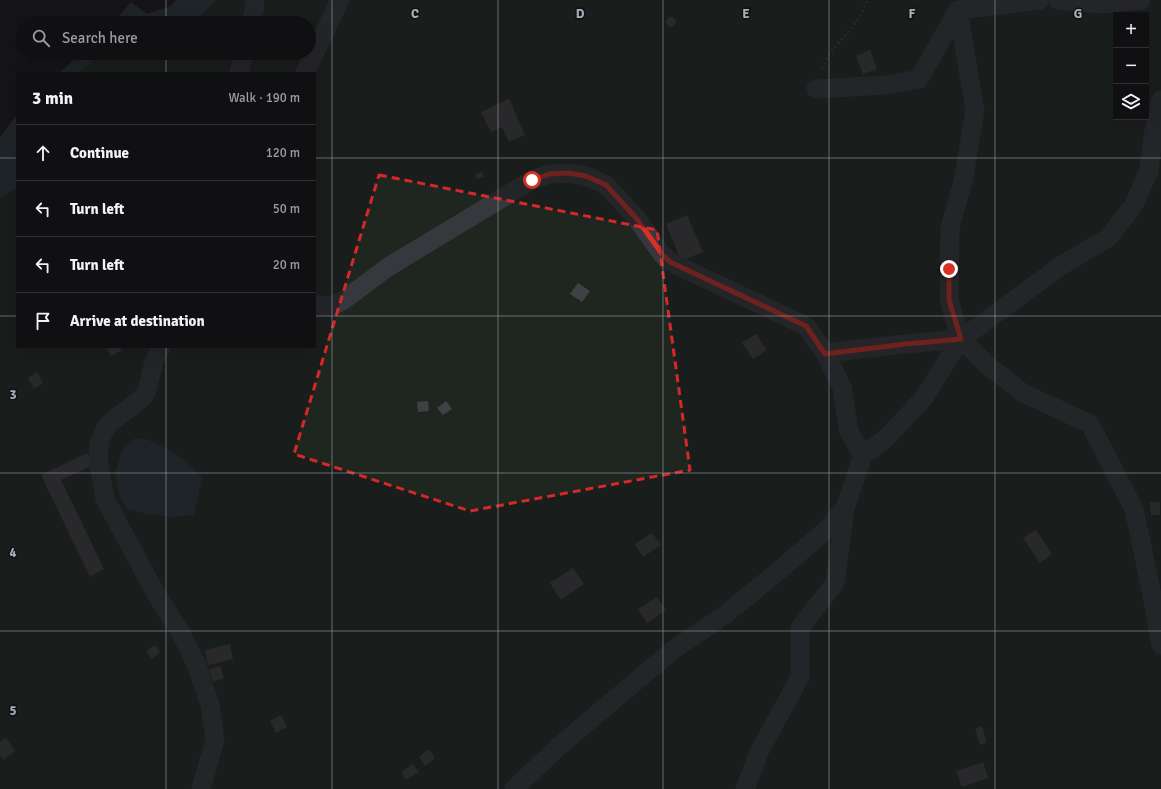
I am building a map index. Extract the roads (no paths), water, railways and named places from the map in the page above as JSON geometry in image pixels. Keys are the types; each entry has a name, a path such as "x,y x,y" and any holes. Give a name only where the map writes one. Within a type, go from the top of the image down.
{"street":[{"path":"253,16 255,6 254,0"},
{"path":"316,50 340,0"},
{"path":"958,10 1040,0"},
{"path":"1058,0 1104,4 1141,0"},
{"path":"816,89 886,85 919,79 958,10"},
{"path":"958,10 975,110 963,181 950,228 949,300 961,339 986,364 1023,392 1090,424 1134,509 1161,645"},
{"path":"239,72 242,60"},
{"path":"305,72 311,60"},
{"path":"745,789 759,752 800,677 800,628 835,583 845,508 863,455 885,439 923,399 961,339 1062,265 1108,238 1133,206 1149,171 1153,136 1161,100"},
{"path":"316,304 333,306 344,300 388,267 532,180 550,174 568,173 586,176 606,185 637,219 662,254 670,262 806,326 825,354 842,387 849,432 863,455"},
{"path":"825,354 961,339"},
{"path":"161,348 154,362 146,393 110,423 100,440 98,452 105,500 156,594 181,633 197,666 210,705 215,740 201,789"},
{"path":"514,789 558,747 672,650 726,614 776,573 826,530 845,508"}]}
